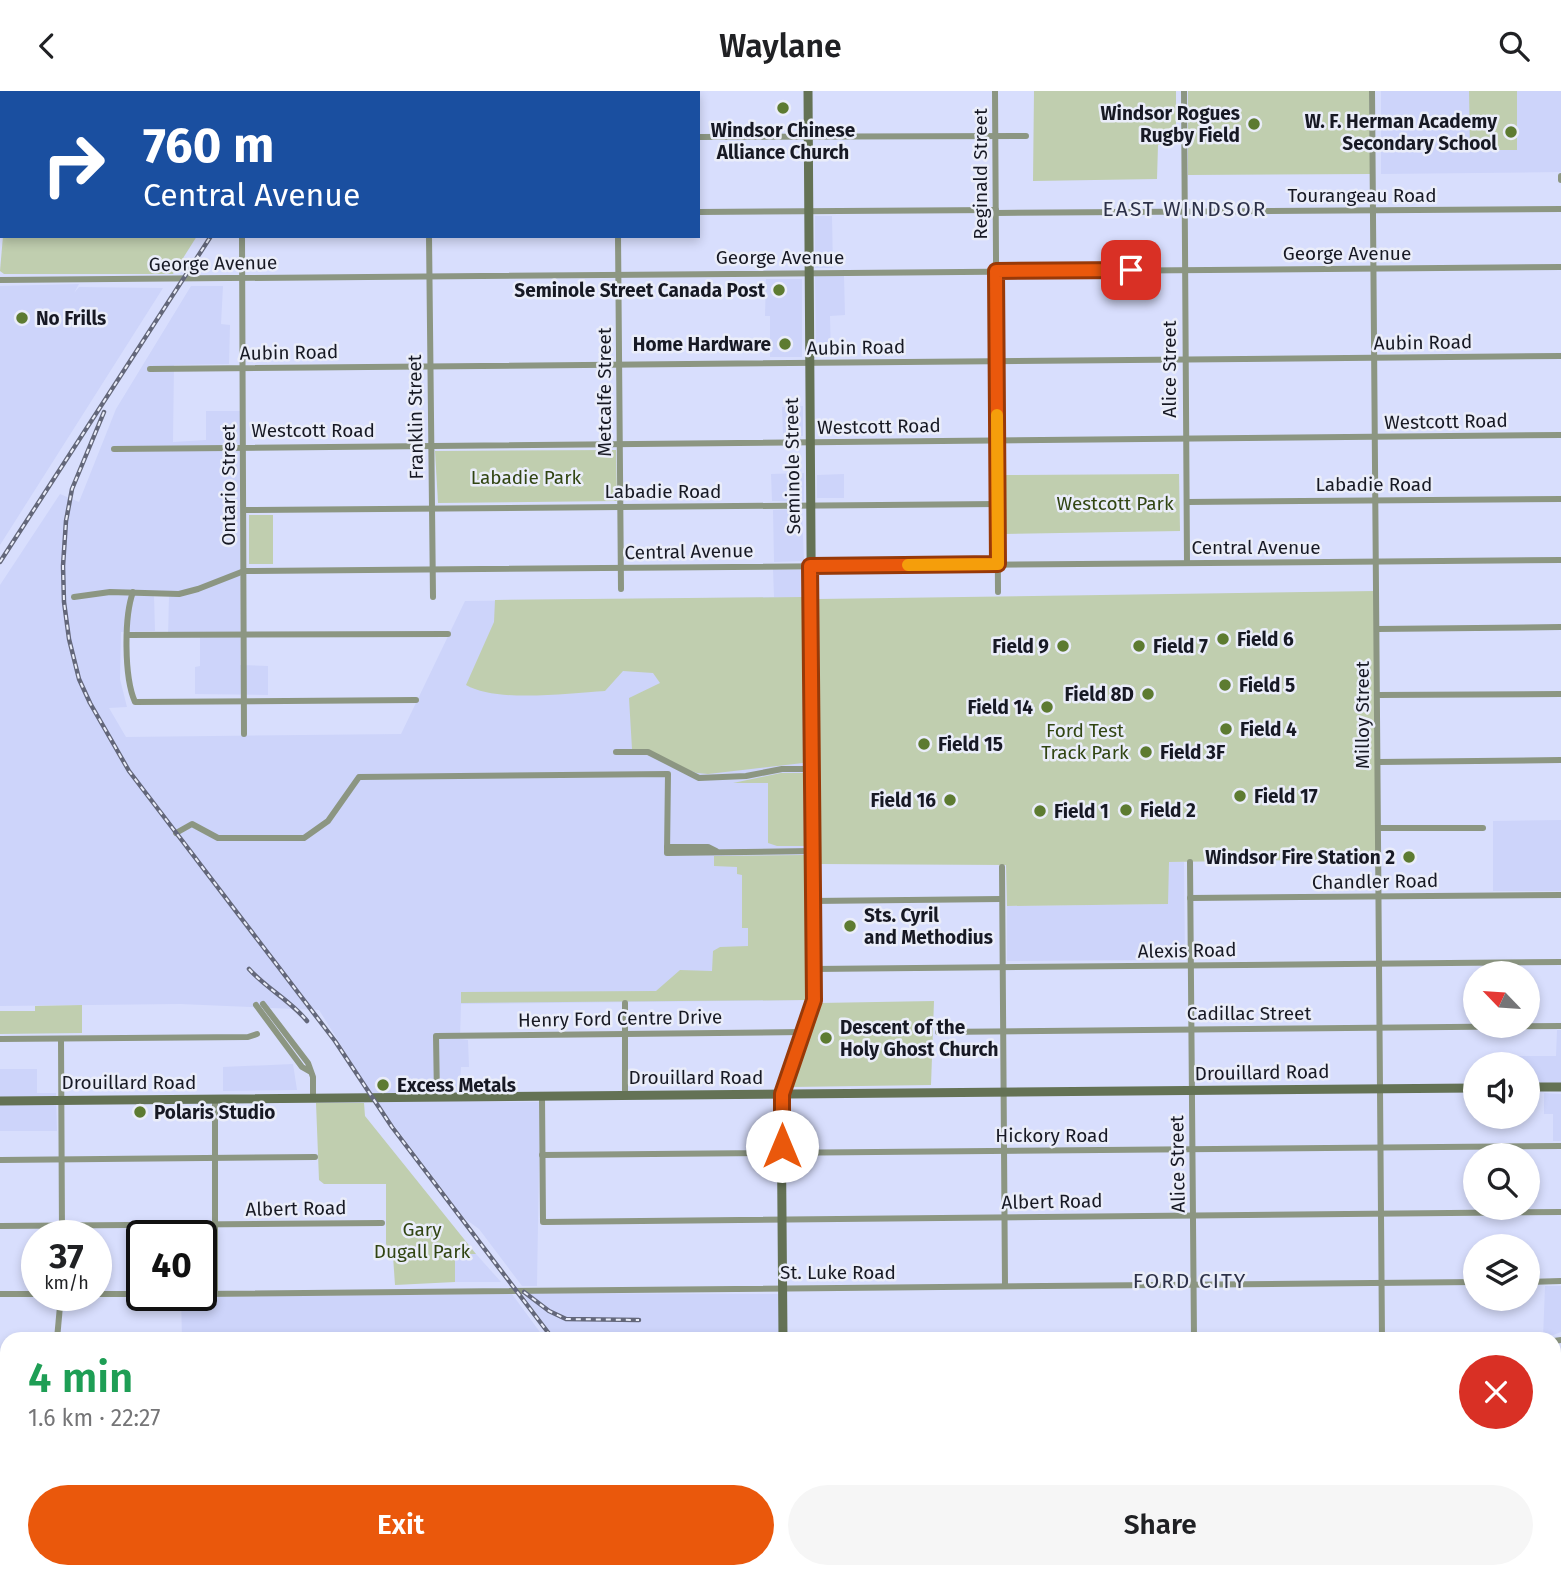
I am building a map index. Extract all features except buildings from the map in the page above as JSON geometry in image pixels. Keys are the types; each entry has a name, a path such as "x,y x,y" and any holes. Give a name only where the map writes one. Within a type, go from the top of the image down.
{"street":[{"name":"Seminole Street","path":"783,1332 782,1094 814,1000 807,91"},
{"name":"Reginald Street","path":"995,91 998,592"},
{"name":"Alice Street","path":"1184,91 1187,563"},
{"name":"Milloy Street","path":"1372,91 1382,1332"},
{"path":"700,137 1026,136"},
{"name":"Tourangeau Road","path":"700,212 1561,209"},
{"name":"Ontario Street","path":"242,238 244,734"},
{"name":"Franklin Street","path":"429,238 433,597"},
{"name":"Metcalfe Street","path":"618,238 621,589"},
{"name":"George Avenue","path":"0,280 1561,267"},
{"name":"Aubin Road","path":"150,369 1561,356"},
{"name":"Westcott Road","path":"114,449 1561,436"},
{"name":"Labadie Road","path":"1186,502 1561,499"},
{"name":"Labadie Road","path":"244,510 998,504"},
{"name":"Central Avenue","path":"74,597 133,592 179,594 244,571 1561,560"},
{"path":"133,592 128,604 128,674 130,691 135,702 416,700"},
{"path":"1377,629 1561,627"},
{"path":"128,635 448,634"},
{"path":"1377,695 1561,694"},
{"path":"616,752 648,752 699,778 746,776 782,769 812,769"},
{"path":"1378,762 1561,760"},
{"path":"176,833 192,824 218,838 304,838 328,821 359,777 668,774 667,848 708,847 718,852 812,851"},
{"path":"1379,828 1483,828"},
{"name":"Alice Street","path":"1190,862 1194,1332"},
{"path":"1002,867 1005,1286"},
{"name":"Chandler Road","path":"1190,898 1561,895"},
{"path":"813,901 1002,899"},
{"name":"Alexis Road","path":"814,969 1561,962"},
{"path":"625,1003 625,1095"},
{"path":"260,1005 302,1067 313,1077 313,1098"},
{"name":"Cadillac Street","path":"938,1032 1561,1026"},
{"name":"Henry Ford Centre Drive","path":"437,1097 436,1036 803,1032"},
{"path":"0,1039 248,1037 257,1034"},
{"path":"61,1039 62,1220"},
{"path":"1540,1087 1561,1087"},
{"name":"Drouillard Road","path":"0,1101 1463,1088"},
{"path":"542,1096 542,1155"},
{"path":"214,1220 215,1099"},
{"name":"Hickory Road","path":"542,1155 1561,1146"},
{"name":"Albert Road","path":"542,1155 543,1222 1561,1212"},
{"path":"0,1160 315,1157"},
{"name":"Albert Road","path":"217,1225 382,1223"},
{"name":"Albert Road","path":"0,1226 21,1226"},
{"name":"St. Luke Road","path":"217,1294 1463,1282"},
{"path":"1540,1282 1561,1282"},
{"path":"0,1294 21,1294"},
{"path":"58,1332 60,1311"}],"shaded area":[{"path":"1381,91 1561,91 1561,172 1381,174"},
{"path":"815,216 832,216 833,268 815,268"},
{"path":"815,276 844,276 845,315 830,316 831,356 816,356"},
{"path":"766,279 802,279 802,357 770,357 770,316 765,316"},
{"path":"79,284 74,293 79,287 163,288 0,545 0,286"},
{"path":"191,286 223,286 221,324 230,325 229,364 174,365 173,442 206,440 206,411 241,411 240,665 268,666 268,695 195,694 195,667 200,666 200,637 168,637 169,595 154,595 155,631 121,632 120,679 127,707 109,708 126,737 401,734 465,601 774,597 773,569 801,570 806,1000 461,1004 460,1039 468,1040 469,1067 461,1067 460,1101 540,1102 537,1286 522,1286 479,1229 464,1218 378,1104 319,1010 180,1004 0,1006 0,585 60,494 79,502 116,409"},
{"path":"803,406 803,436 783,436 782,407"},
{"path":"804,473 804,501 772,501 771,474"},
{"path":"844,474 844,498 817,498 817,475"},
{"path":"802,509 804,561 774,562 773,510"},
{"path":"1561,820 1561,891 1493,891 1493,821"},
{"path":"1168,862 1184,862 1185,960 1007,961 1007,906 1168,904"},
{"path":"1557,1030 1561,1030 1561,1083 1540,1083 1540,1056 1556,1056"},
{"path":"293,1064 297,1090 223,1091 223,1067"},
{"path":"0,1069 37,1069 37,1093 56,1093 57,1131 0,1131"},
{"path":"1544,1093 1561,1094 1561,1141 1553,1141 1553,1114 1544,1114"},
{"path":"788,1122 810,1122 811,1146 788,1147"},
{"path":"455,1254 476,1254 501,1282 455,1282"},
{"path":"1545,1286 1561,1286 1561,1332 1543,1332"},
{"path":"522,1293 781,1294 781,1332 550,1332"},
{"path":"512,1294 540,1332 182,1332 181,1311 217,1311 217,1297"}],"green space":[{"path":"1034,91 1176,91 1176,143 1158,145 1157,179 1033,181"},
{"path":"1188,91 1369,91 1371,174 1188,175"},
{"path":"1469,91 1517,91 1517,150 1470,150"},
{"path":"3,238 196,238 173,274 4,274 0,271"},
{"name":"Labadie Park","path":"616,450 617,501 438,503 435,451"},
{"name":"Westcott Park","path":"1179,474 1180,531 1003,534 1005,475"},
{"path":"249,515 273,515 273,564 249,564"},
{"name":"Ford Test Track Park","path":"1375,591 1376,859 1169,862 1168,904 1007,906 1006,865 819,864 818,599"},
{"path":"802,597 803,763 708,774 697,773 632,749 629,698 660,683 653,673 623,671 605,691 553,695 496,694 466,685 494,622 495,600"},
{"path":"781,773 803,773 804,846 777,846 768,843 768,783 733,783"},
{"path":"805,855 806,1000 461,1003 461,992 656,991 680,970 712,971 713,951 720,947 748,946 748,928 742,928 742,875 737,874 737,867 714,866 714,856"},
{"path":"934,1001 931,1085 791,1087 819,1003"},
{"path":"82,1005 82,1033 0,1034 0,1011 35,1011 35,1006"},
{"name":"Gary Dugall Park","path":"316,1103 364,1103 365,1116 476,1254 455,1254 455,1282 395,1285 393,1256 386,1244 386,1184 324,1184 319,1180"}],"railway":[{"path":"0,562 210,238"},
{"path":"104,412 72,489 66,521 63,566 69,639 79,679 90,703 129,771 335,1041 392,1127 548,1332"},
{"path":"249,969 307,1021"},
{"path":"524,1292 549,1311 566,1319 639,1320"}],"slow traffic":[{"path":"908,565 998,564 997,415"}],"place":[{"name":"Windsor Chinese Alliance Church","path":"783,108"},
{"name":"Windsor Rogues Rugby Field","path":"1254,124"},
{"name":"W. F. Herman Academy Secondary School","path":"1511,132"},
{"name":"Seminole Street Canada Post","path":"779,290"},
{"name":"No Frills","path":"22,318"},
{"name":"Home Hardware","path":"785,344"},
{"name":"Field 6","path":"1223,639"},
{"name":"Field 9","path":"1063,646"},
{"name":"Field 7","path":"1139,646"},
{"name":"Field 5","path":"1225,685"},
{"name":"Field 8D","path":"1148,694"},
{"name":"Field 14","path":"1047,707"},
{"name":"Field 4","path":"1226,729"},
{"name":"Field 15","path":"924,744"},
{"name":"Field 3F","path":"1146,752"},
{"name":"Field 17","path":"1240,796"},
{"name":"Field 16","path":"950,800"},
{"name":"Field 2","path":"1126,810"},
{"name":"Field 1","path":"1040,811"},
{"name":"Windsor Fire Station 2","path":"1409,857"},
{"name":"Sts. Cyril and Methodius","path":"850,926"},
{"name":"Descent of the Holy Ghost Church","path":"826,1038"},
{"name":"Excess Metals","path":"383,1085"},
{"name":"Polaris Studio","path":"140,1112"}],"district":[{"name":"EAST WINDSOR","path":"1185,209"},
{"name":"FORD CITY","path":"1190,1281"}],"route":[{"path":"782,1146 782,1094 814,1000 810,566 998,564 996,271 1131,270"}]}
